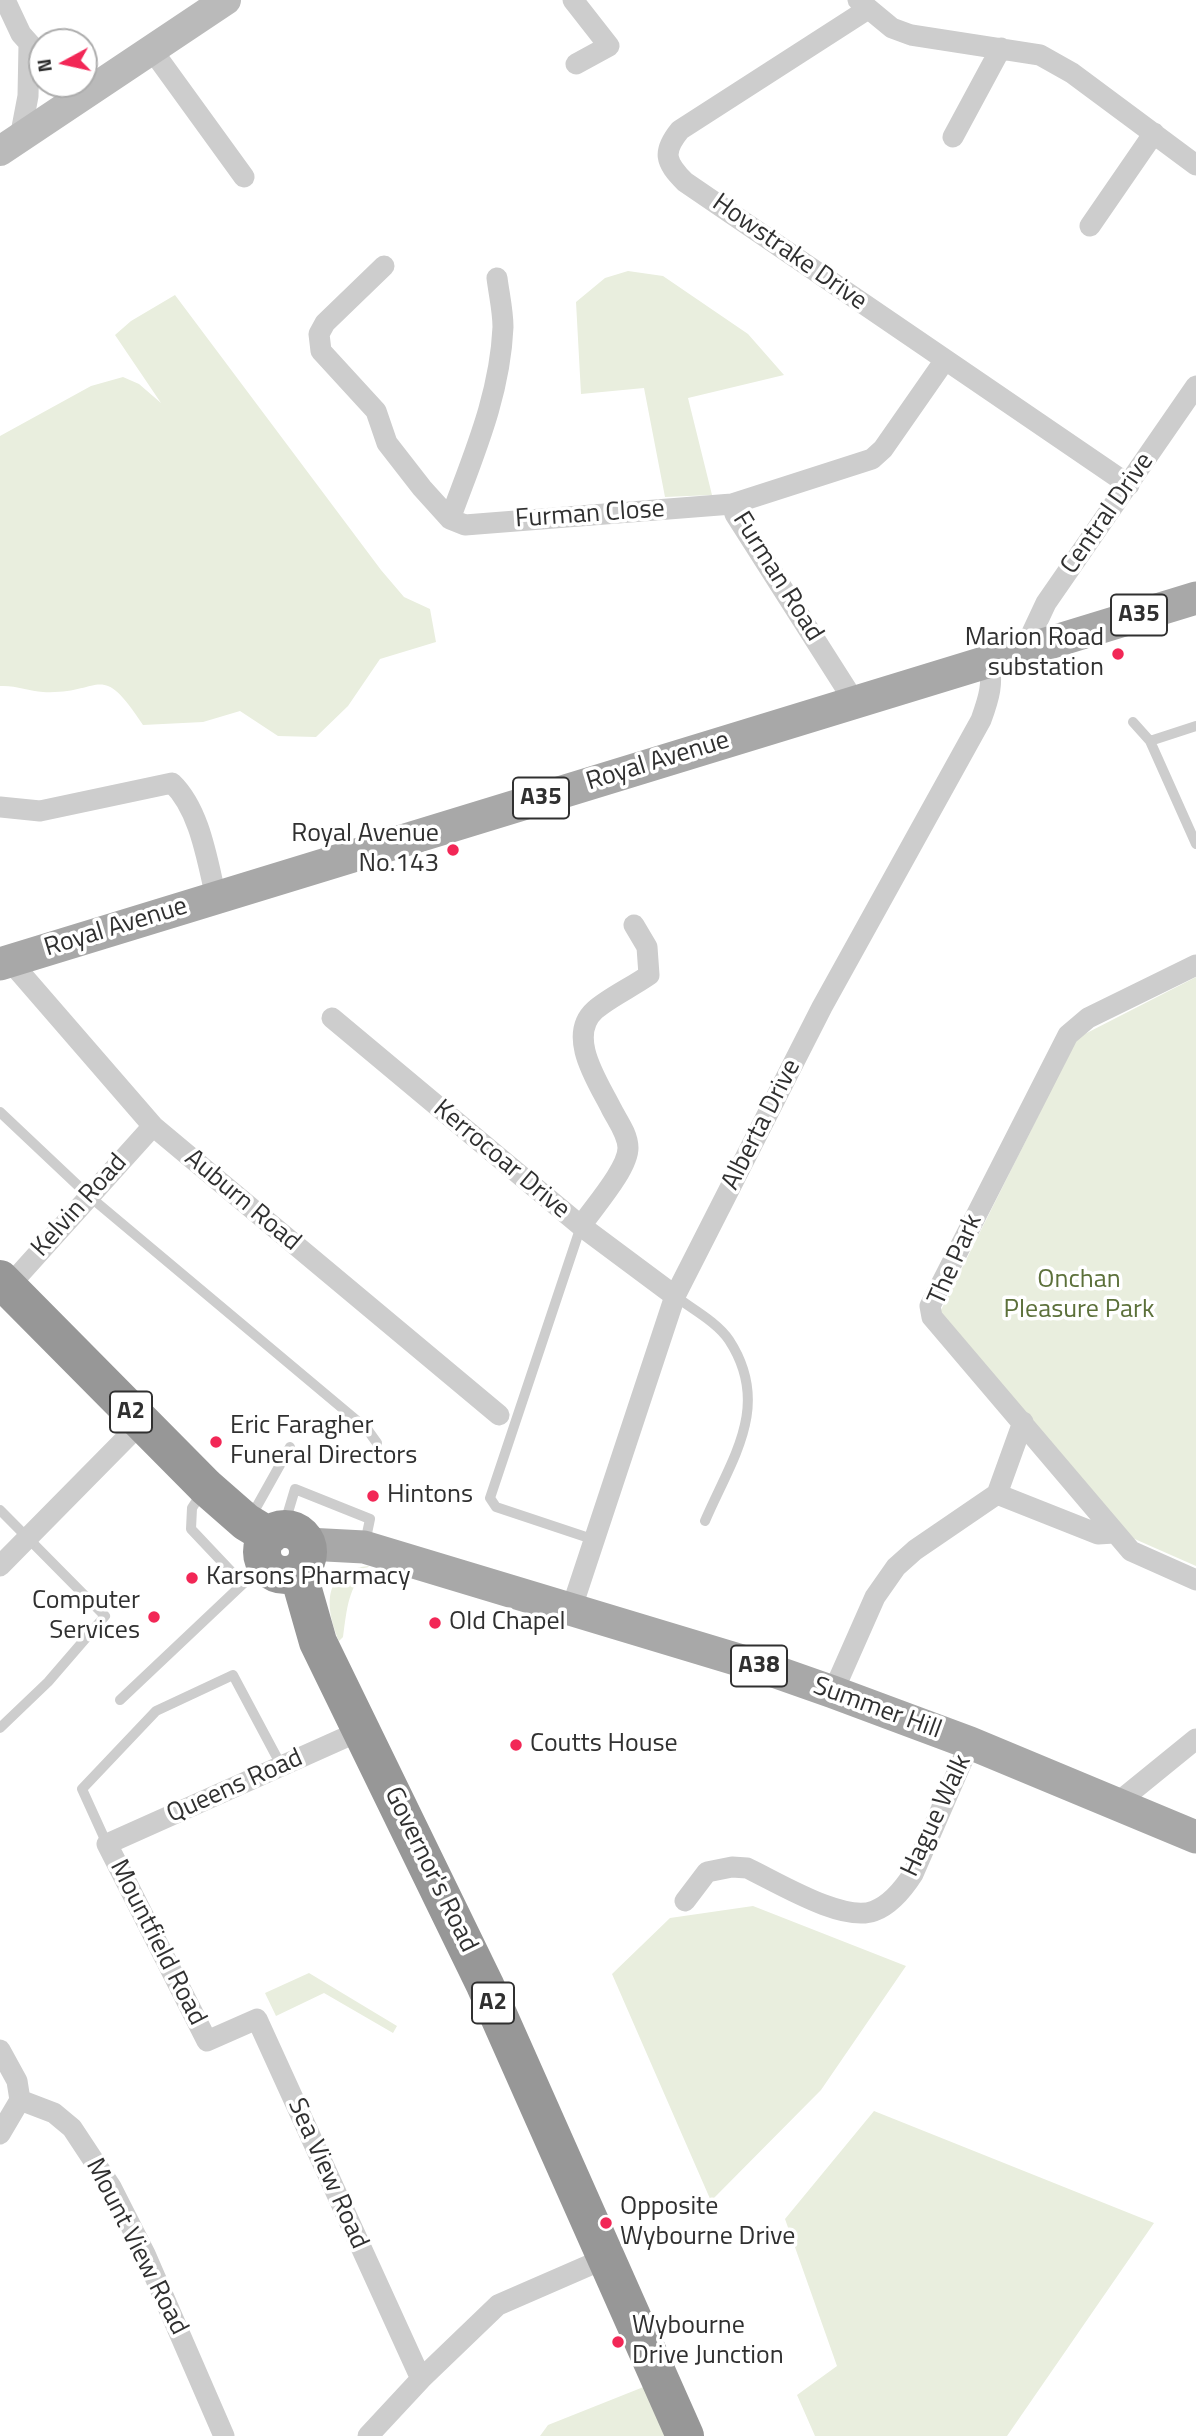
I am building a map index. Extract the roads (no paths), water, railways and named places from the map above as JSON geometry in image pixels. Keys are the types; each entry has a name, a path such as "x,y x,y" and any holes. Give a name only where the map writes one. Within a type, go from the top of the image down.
{"highway":[{"name":"A2","path":"4,1283 141,1423 277,1555"},
{"name":"Governor's Road","path":"277,1555 485,1985 685,2436"}],"main road":[{"path":"98,79 152,50 226,0"},
{"path":"10,144 67,98"},
{"name":"Royal Avenue","path":"5,962 1196,598"},
{"name":"Summer Hill","path":"277,1555 364,1547 762,1667 970,1743 1196,1837"}],"street":[{"path":"5,0 28,38"},
{"path":"572,0 609,46 576,64"},
{"path":"863,4 892,28 911,35 1040,55 1056,63 1154,132 1196,165"},
{"name":"Howstrake Drive","path":"863,4 680,130 670,142 667,156 671,168 685,182 1129,485"},
{"path":"953,138 1001,48"},
{"path":"152,50 244,177"},
{"path":"10,144 28,96"},
{"path":"1090,226 1154,132"},
{"path":"384,266 325,324 319,334 321,351 376,411 387,443 450,519 475,459 497,378 503,325 496,278"},
{"name":"Furman Road","path":"854,701 735,514 732,504 872,459 883,449 945,360"},
{"name":"Central Drive","path":"1034,646 1031,635 1046,603 1196,386"},
{"name":"Furman Close","path":"450,519 465,525 732,504"},
{"name":"Alberta Drive","path":"571,1611 675,1296 822,1007 981,720 991,692 992,675 988,660"},
{"path":"0,807 40,811 172,783 183,794 191,809 216,897"},
{"path":"581,1226 618,1173 628,1149 596,1077 586,1065 584,1043 586,1022 595,1010 649,975 647,947 634,925"},
{"name":"Auburn Road","path":"5,962 153,1126 499,1415"},
{"name":"The Park","path":"1196,964 1088,1018 1068,1035 930,1306 932,1317 1131,1551 1196,1580"},
{"name":"Kerrocoar Drive","path":"332,1018 581,1226 675,1296"},
{"name":"Kelvin Road","path":"4,1283 153,1126"},
{"path":"833,1692 875,1597 896,1567 915,1550 997,1494 1023,1422"},
{"path":"0,1566 141,1423"},
{"path":"997,1494 1098,1534 1114,1533"},
{"name":"Queens Road","path":"107,1844 362,1730"},
{"path":"1116,1804 1196,1739"},
{"name":"Hague Walk","path":"685,1901 699,1879 707,1872 732,1867 747,1868 837,1910 857,1915 876,1911 901,1891 913,1874 970,1743"},
{"name":"Mountfield Road","path":"107,1844 207,2041"},
{"name":"Sea View Road","path":"207,2041 257,2019 421,2379"},
{"path":"0,2050 17,2081 20,2100 0,2134"},
{"name":"Mount View Road","path":"20,2100 54,2113 72,2128 111,2187 145,2254 225,2436"},
{"path":"368,2436 421,2379 498,2305 606,2258"}],"lane":[{"path":"1133,722 1150,741 1196,845"},
{"path":"1150,741 1196,726"},
{"path":"0,1112 89,1196 367,1429 377,1443"},
{"path":"581,1226 490,1498 496,1507 595,1540"},
{"path":"675,1296 728,1339 749,1385 750,1406 741,1438 705,1521"},
{"path":"237,1515 257,1506 290,1447"},
{"path":"206,1487 192,1508 191,1529 277,1555"},
{"path":"120,1700 277,1555 295,1489 370,1519 364,1547"},
{"path":"0,1510 105,1616 48,1682 0,1728"},
{"path":"107,1844 82,1789 156,1711 233,1675 282,1767"}],"place":[{"name":"Marion Road substation","path":"1118,654"},
{"name":"Royal Avenue No.143","path":"453,850"},
{"name":"Eric Faragher Funeral Directors","path":"216,1442"},
{"name":"Hintons","path":"373,1496"},
{"name":"Karsons Pharmacy","path":"192,1578"},
{"name":"Computer Services","path":"154,1617"},
{"name":"Old Chapel","path":"435,1623"},
{"name":"Coutts House","path":"516,1745"},
{"name":"Opposite Wybourne Drive","path":"606,2223"},
{"name":"Wybourne Drive Junction","path":"618,2342"}],"park label":[{"name":"Onchan Pleasure Park","path":"1079,1296"}]}
